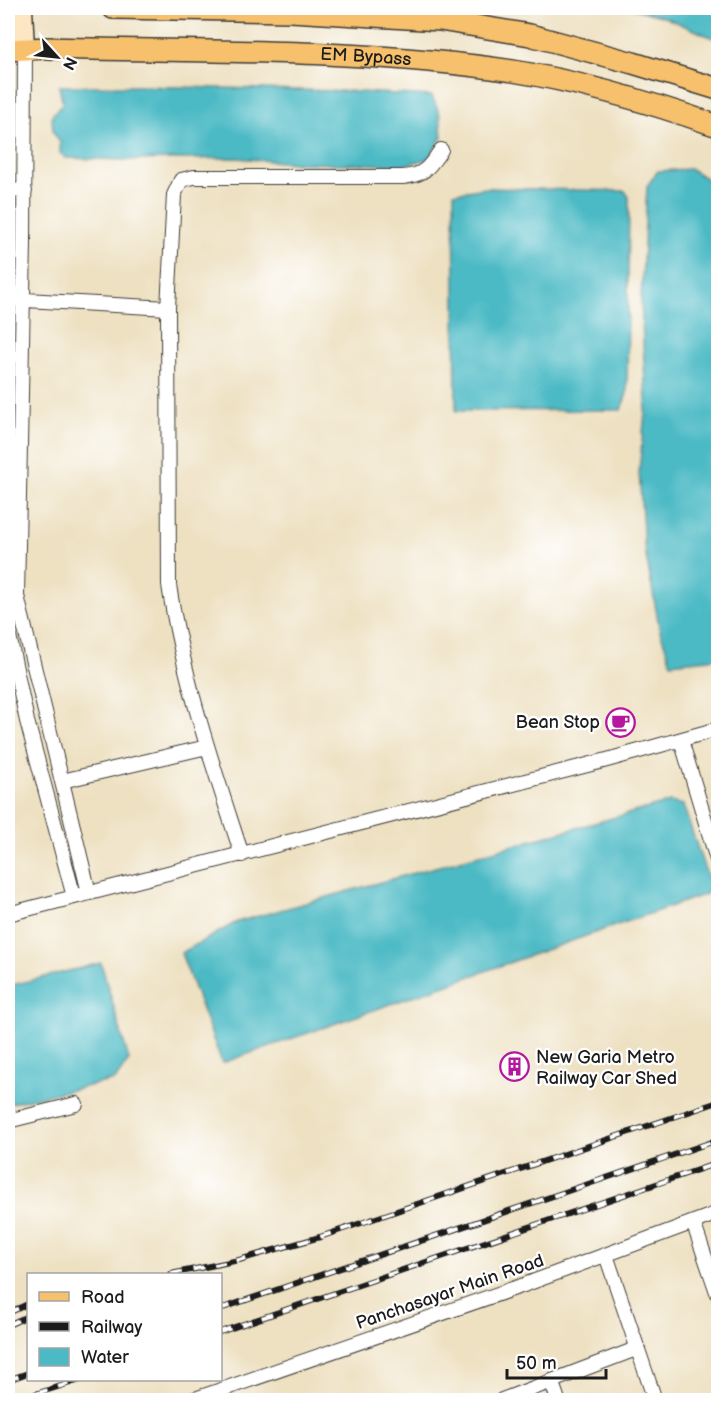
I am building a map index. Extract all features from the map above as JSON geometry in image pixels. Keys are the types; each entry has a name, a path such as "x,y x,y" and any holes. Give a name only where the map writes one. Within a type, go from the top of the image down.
{"main road":[{"path":"9,8 13,50"},
{"path":"13,50 23,8"},
{"path":"112,8 291,11 440,20 554,41 718,89"},
{"name":"EM Bypass","path":"13,50 311,54 470,66 516,72 586,87 718,126"}],"street":[{"path":"8,66 13,50"},
{"path":"13,50 25,191 22,300 14,397 13,529 17,596 89,893"},
{"path":"242,855 207,747 173,615 168,585 168,308 174,195 181,180 194,177 416,176 425,171 441,150"},
{"path":"8,190 25,191"},
{"path":"8,299 168,308"},
{"path":"8,632 27,721 74,897"},
{"path":"27,721 47,715"},
{"path":"8,914 242,855 718,729"},
{"path":"681,740 718,863"},
{"path":"62,781 207,747"},
{"path":"8,1121 76,1104"},
{"name":"Panchasayar Main Road","path":"192,1401 606,1255 718,1212"},
{"path":"693,1222 718,1295"},
{"path":"606,1255 655,1401"},
{"path":"502,1401 636,1349"},
{"path":"552,1383 558,1401"}],"water":[{"path":"631,8 718,8 718,40 664,17"},
{"path":"59,86 344,91 432,96 440,115 442,137 428,159 404,165 293,163 237,158 127,160 66,158 60,153 60,142 53,132 52,115 63,104"},
{"path":"690,169 718,185 718,658 671,663 660,631 644,545 639,471 646,403 641,300 647,186 658,171"},
{"path":"486,188 625,191 629,197 627,393 621,410 456,411 454,193"},
{"path":"670,802 683,805 709,881 709,893 222,1063 181,953 237,922"},
{"path":"101,963 129,1060 115,1080 8,1104 8,986"}],"railway":[{"path":"176,1273 239,1260 320,1237 718,1102"},
{"path":"222,1308 718,1140"},
{"path":"222,1331 718,1163"},
{"path":"8,1313 27,1304"},
{"path":"8,1325 27,1316"},
{"path":"8,1380 27,1373"},
{"path":"16,1400 77,1381"}],"place":[{"name":"Bean Stop","path":"621,722"},
{"name":"New Garia Metro Railway Car Shed","path":"515,1067"}]}
